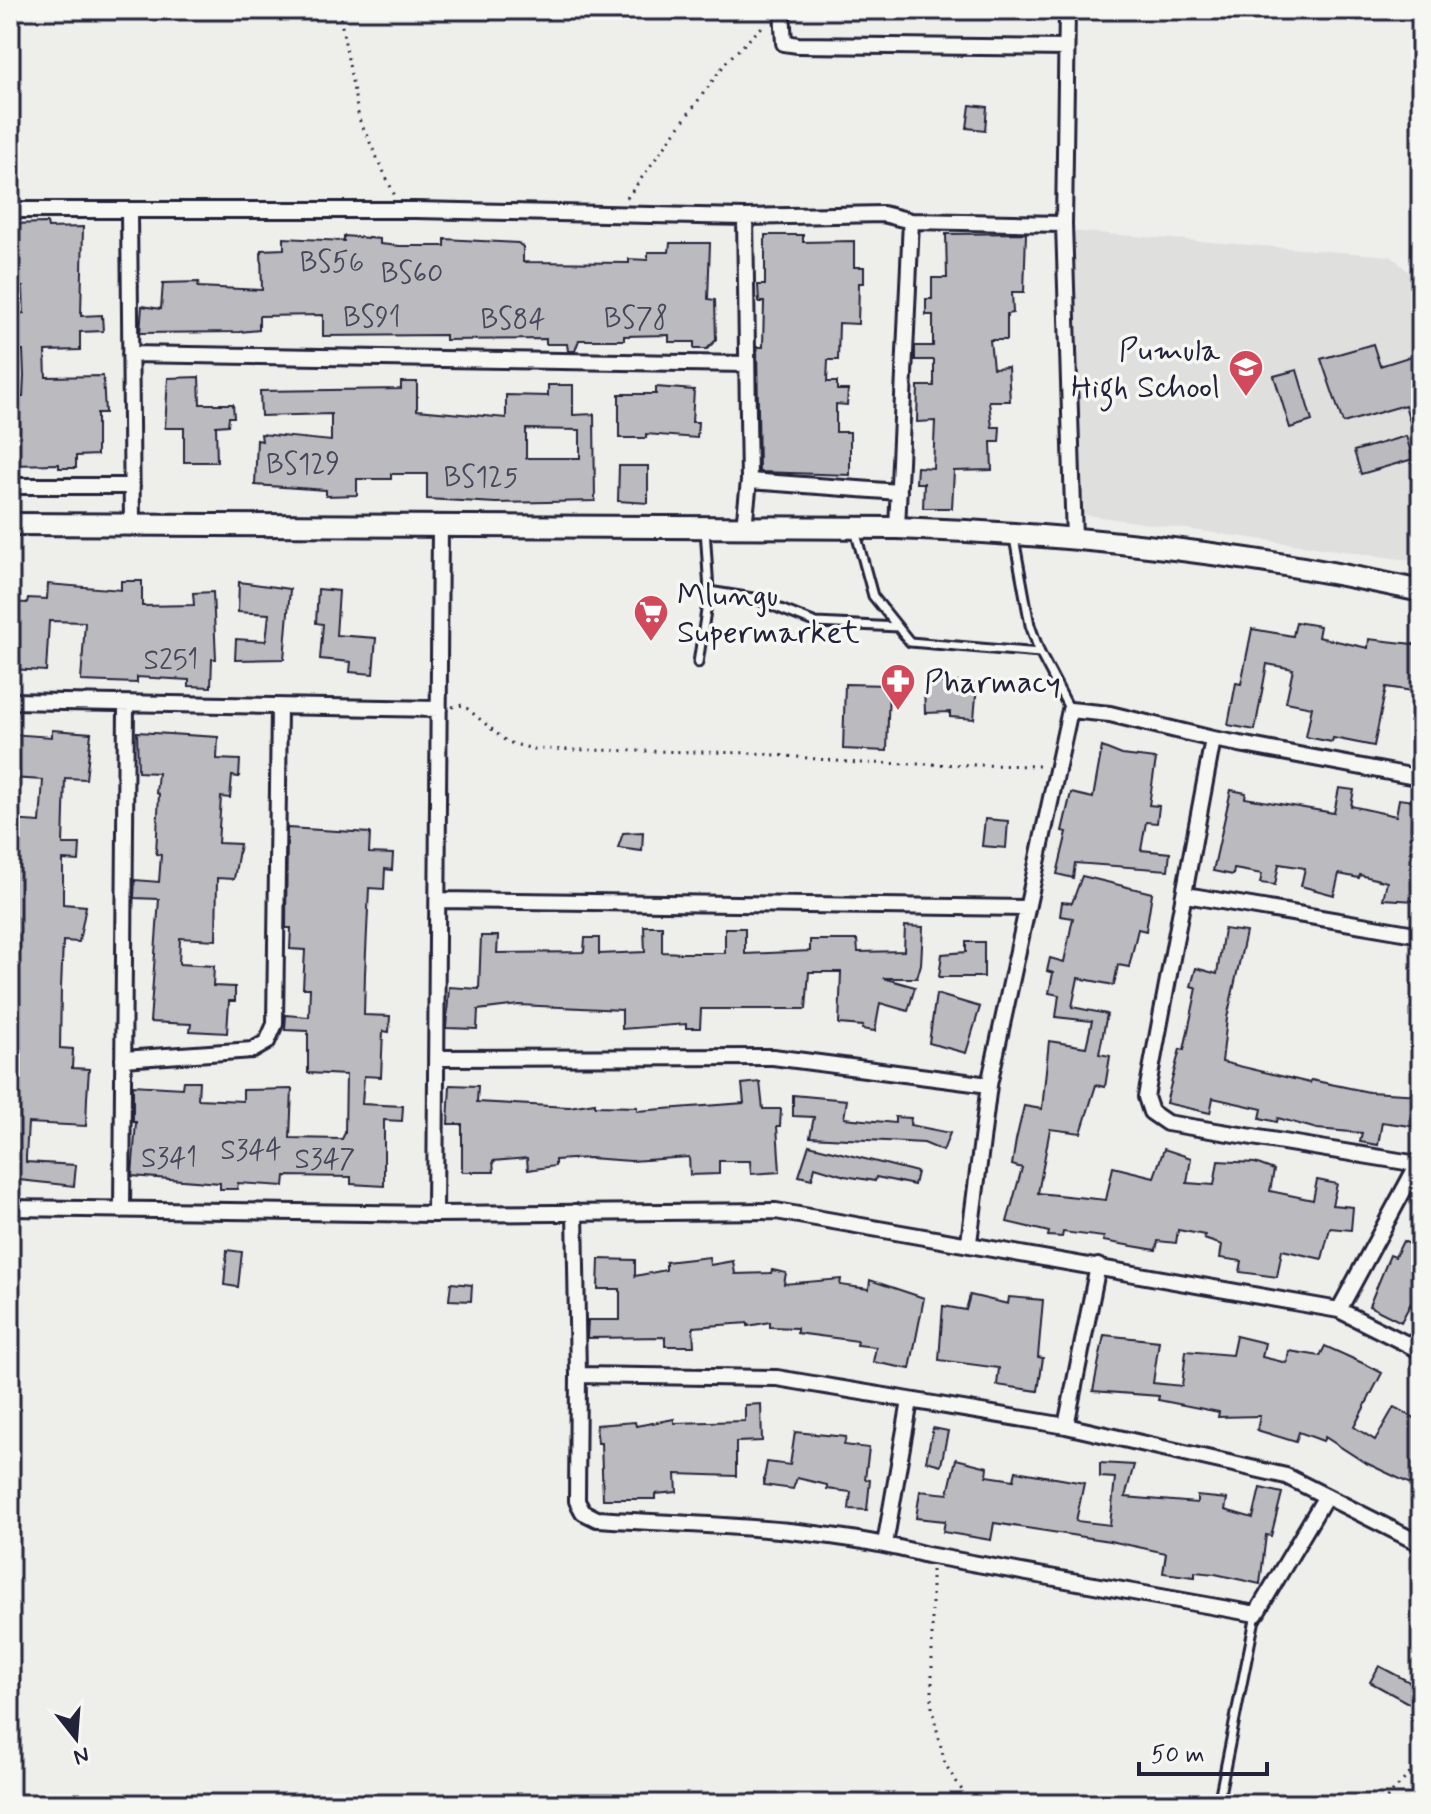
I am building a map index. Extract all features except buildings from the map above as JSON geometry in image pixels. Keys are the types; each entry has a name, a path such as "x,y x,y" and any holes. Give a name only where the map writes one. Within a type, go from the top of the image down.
{"street":[{"path":"782,10 784,43 798,45 1066,48"},
{"path":"1067,10 1064,224 1074,539"},
{"path":"10,210 415,210 745,217 883,214 911,221 1064,224"},
{"path":"129,211 132,525"},
{"path":"744,527 749,481 745,217"},
{"path":"897,528 911,221"},
{"path":"130,354 747,364"},
{"path":"749,481 899,492"},
{"path":"10,486 132,486"},
{"path":"10,524 897,528 1013,532 1149,546 1421,591"},
{"path":"435,1214 440,526"},
{"path":"10,701 439,709"},
{"path":"122,1210 126,705"},
{"path":"123,1059 253,1050 267,1042 275,1024 279,708"},
{"path":"969,1242 989,1085 1070,710 1110,714 1213,739 1421,778"},
{"path":"1213,739 1146,1097 1151,1112 1167,1123 1419,1161 1339,1310"},
{"path":"1186,895 1421,935"},
{"path":"438,900 1027,908"},
{"path":"436,1058 773,1057 989,1085"},
{"path":"10,1208 435,1214 776,1211 969,1242 1339,1310 1421,1351"},
{"path":"575,1212 577,1501 583,1512 597,1519 786,1532 885,1544 927,1555 1256,1614 1326,1496"},
{"path":"1066,1426 1098,1266"},
{"path":"578,1375 777,1378 1066,1426 1286,1476 1421,1544"},
{"path":"885,1544 910,1401"}],"lane":[{"path":"698,663 709,591 705,527"},
{"path":"855,528 873,596 910,642 1040,653"},
{"path":"1013,532 1030,625 1040,653 1070,710"},
{"path":"709,591 753,598 816,623 898,627"},
{"path":"1218,1804 1256,1614"}],"path":[{"path":"339,10 359,119 393,194 415,210"},
{"path":"616,212 727,61 768,20"},
{"path":"439,709 463,705 507,742 533,749 755,753 858,763 1058,766"},
{"path":"927,1555 935,1578 932,1709 945,1764 971,1804"},
{"path":"1381,1804 1421,1762"}],"shaded area":[{"name":"Pumula High School","path":"1069,231 1391,256 1421,283 1421,562 1072,513"}],"place":[{"name":"Pumula High School","path":"1246,398"},
{"name":"Mlungu Supermarket","path":"651,643"},
{"name":"Pharmacy","path":"898,712"}]}
